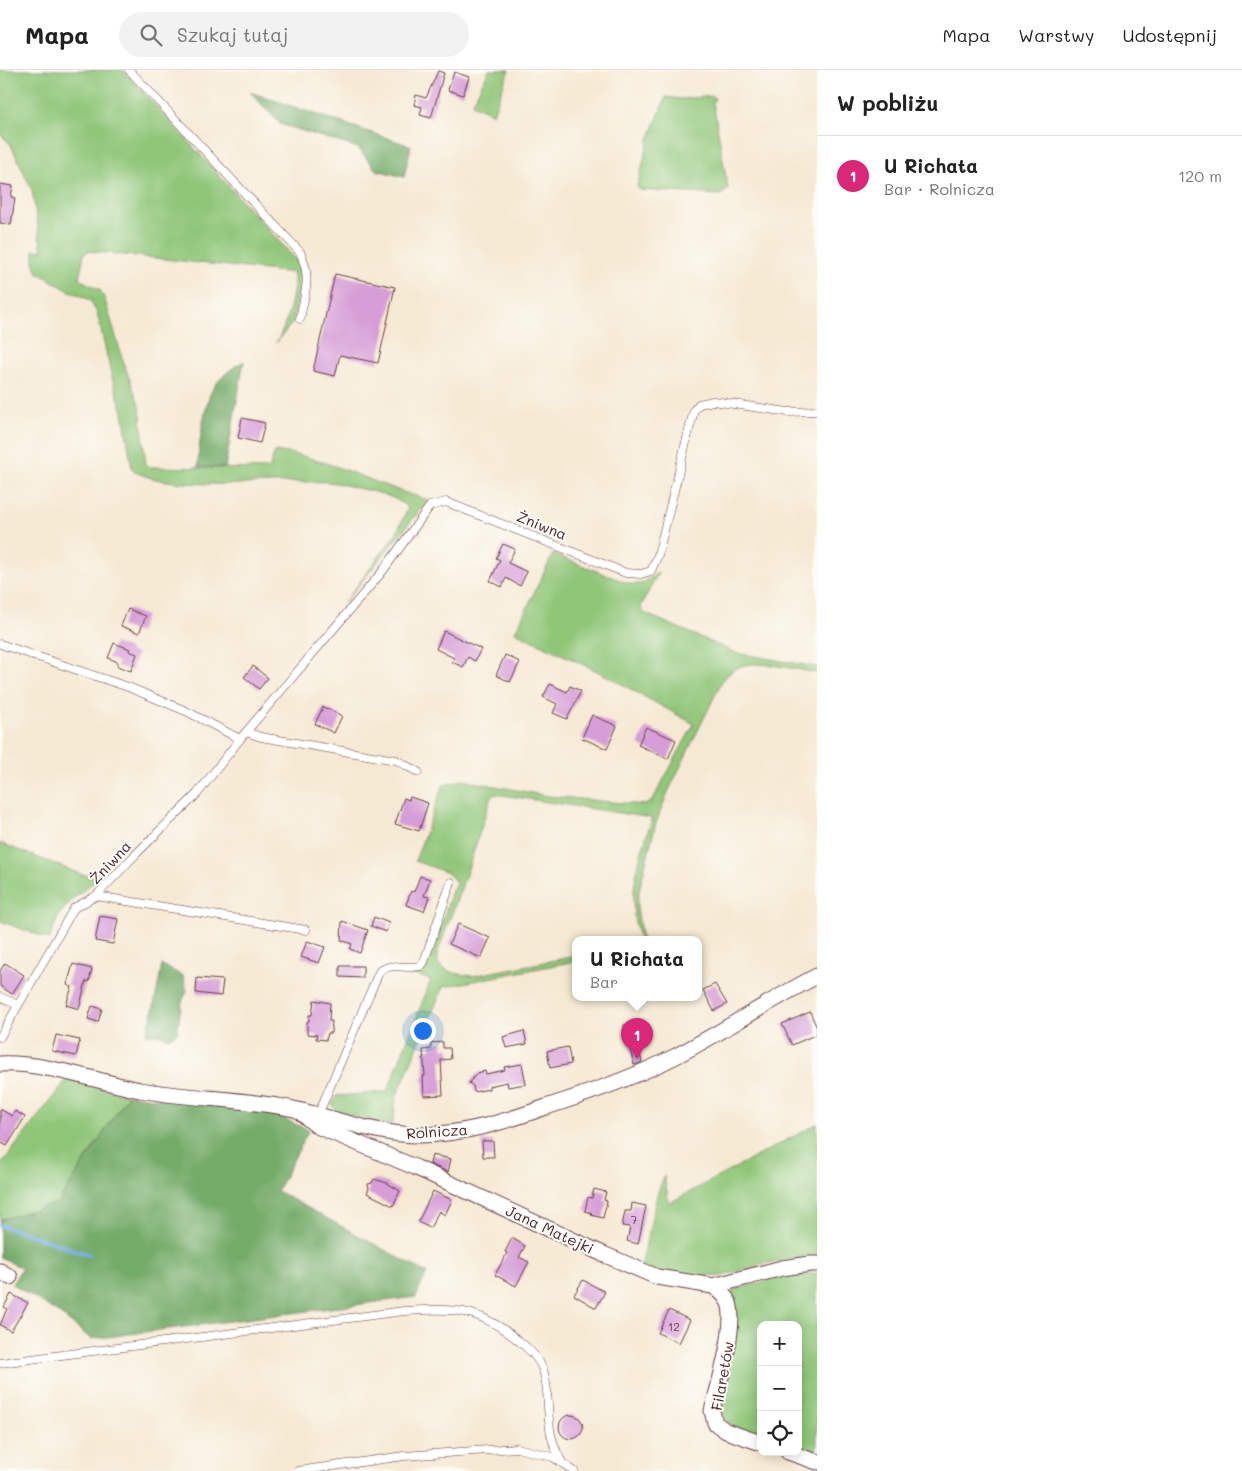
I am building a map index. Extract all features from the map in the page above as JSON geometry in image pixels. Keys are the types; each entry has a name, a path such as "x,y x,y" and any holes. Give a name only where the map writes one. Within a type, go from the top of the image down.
{"street":[{"name":"Rolnicza","path":"0,1064 15,1063 142,1090 273,1104 375,1129 413,1134 457,1132 494,1125 612,1085 674,1057 817,976"},
{"name":"Jana Matejki","path":"297,1110 317,1126 417,1168 657,1277 714,1286 782,1268 817,1264"},
{"name":"Filaretów","path":"714,1286 724,1293 730,1305 732,1322 712,1411 716,1423 726,1431 757,1442"},
{"path":"800,1456 817,1462"}],"lane":[{"path":"129,70 300,252 306,265 308,279 300,319"},
{"name":"Żniwna","path":"0,1037 74,908 96,896 197,794 240,739 382,572 430,506 446,502 626,573 641,574 651,571 658,555 694,410 699,404 713,401 788,412 817,411"},
{"path":"0,644 128,687 186,711 240,739"},
{"path":"246,732 261,737 396,760 418,772"},
{"path":"318,1115 380,972 385,967 392,966 412,969 421,966 451,882"},
{"path":"96,896 306,930"},
{"path":"0,997 18,1005"},
{"path":"0,1363 404,1311 444,1308 460,1310 474,1313 505,1330 530,1350 543,1368 552,1442 562,1463"},
{"path":"298,1471 404,1456 517,1448 553,1457 574,1471"}],"green space":[{"path":"0,70 123,70 297,261 301,277 293,322 276,343 290,309 294,273 88,251 84,254 79,279 100,290 105,300 124,364 140,407 146,465 149,467 269,469 275,451 306,457 432,501 421,509 344,603 396,534 408,508 399,501 389,496 338,483 196,484 147,477 132,469 123,412 112,378 97,313 90,300 38,273 34,263 34,250 42,251 32,190 11,145 0,134"},
{"path":"489,70 509,70 493,114 472,104"},
{"path":"250,92 411,146 404,177 376,170 358,148 280,124"},
{"path":"711,96 715,98 713,102 728,189 721,195 640,190 637,187 649,139 666,97 680,99"},
{"path":"244,361 225,468 198,467 206,406 212,390 226,373"},
{"path":"553,554 630,584 641,584 658,573 641,606 642,612 736,653 817,667 817,673 768,665 749,664 738,667 721,683 668,792 656,823 639,890 637,907 641,936 639,936 635,924 634,894 639,864 652,818 495,794 491,797 466,875 437,954 438,963 445,970 472,976 572,957 572,962 443,987 396,1098 393,1123 386,1125 336,1111 332,1105 336,1096 387,1092 431,980 401,971 419,971 430,960 456,882 448,873 415,861 443,785 463,780 548,796 645,805 652,801 694,724 607,676 515,632"},
{"path":"0,843 83,875 95,875 106,872 74,898 59,915 49,939 0,921"},
{"path":"162,965 183,976 187,991 182,1002 177,1033 168,1038 158,1034 146,1035"},
{"path":"67,1079 128,1095 58,1203 0,1220 0,1166"},
{"path":"128,1095 263,1110 309,1130 277,1191 427,1273 416,1297 91,1339 60,1314 12,1284 22,1268 0,1257 0,1220 58,1203"},
{"path":"817,1124 817,1257 803,1257 763,1264 722,1276 696,1277 664,1274 641,1266 657,1195 664,1176 669,1203"},
{"path":"796,1273 817,1273 817,1458 802,1452 802,1321 757,1321 757,1437 743,1432 728,1423 721,1413 736,1307 732,1290"}],"building":[{"path":"438,71 444,73 431,118 420,115 422,107 414,105 416,95 426,98"},
{"path":"454,72 469,77 463,95 448,90"},
{"path":"0,184 13,186 11,197 15,198 11,225 0,223"},
{"path":"335,274 395,287 378,363 340,355 335,376 313,371"},
{"path":"242,418 265,423 260,443 238,438"},
{"path":"503,544 515,549 508,563 527,572 520,586 506,578 502,587 490,581 500,560 496,558"},
{"path":"128,609 146,616 139,633 121,626"},
{"path":"444,631 481,649 475,661 468,657 463,667 452,662 454,658 436,649"},
{"path":"114,643 137,654 131,671 117,666 118,662 108,658"},
{"path":"505,655 520,662 510,682 496,675"},
{"path":"253,666 268,678 259,689 244,677"},
{"path":"550,684 567,692 570,686 581,691 567,719 553,713 557,704 543,697"},
{"path":"323,707 342,716 334,733 315,724"},
{"path":"592,715 617,726 607,749 582,738"},
{"path":"646,727 676,740 668,759 638,745"},
{"path":"410,797 428,803 419,831 395,824 404,798 409,800"},
{"path":"420,876 430,879 424,896 429,897 424,911 406,905 411,891 414,892"},
{"path":"100,916 118,919 113,944 95,941"},
{"path":"374,917 389,923 386,932 371,926"},
{"path":"342,921 368,930 360,953 350,949 352,944 341,940"},
{"path":"458,924 490,938 481,958 449,944"},
{"path":"307,941 325,947 319,963 301,957"},
{"path":"5,963 24,975 12,994 0,986 0,971"},
{"path":"73,964 92,969 89,982 86,981 79,1009 66,1005 72,987 67,985"},
{"path":"340,966 363,966 363,978 340,977"},
{"path":"197,978 223,980 221,996 196,993"},
{"path":"715,984 727,1004 714,1011 703,990"},
{"path":"314,1000 330,1003 329,1021 332,1021 331,1033 328,1033 326,1040 316,1039 317,1035 307,1034 307,1022 309,1021 309,1015 312,1015"},
{"path":"92,1006 102,1009 98,1022 88,1019"},
{"path":"810,1012 817,1028 817,1034 792,1045 782,1024"},
{"path":"631,1023 642,1062 634,1065 624,1025"},
{"path":"524,1031 527,1044 506,1048 503,1037"},
{"path":"56,1035 80,1040 76,1056 52,1051"},
{"path":"443,1042 443,1048 450,1048 451,1059 441,1060 443,1095 424,1096 423,1050 431,1049 431,1043"},
{"path":"568,1047 571,1064 550,1068 547,1051"},
{"path":"522,1064 526,1084 508,1087 507,1082 474,1092 473,1086 469,1083 477,1073 485,1071 486,1074 505,1070 504,1067"},
{"path":"0,1109 12,1116 15,1111 25,1117 7,1146 0,1142"},
{"path":"482,1141 493,1141 494,1157 483,1157"},
{"path":"432,1155 451,1159 448,1172 430,1164"},
{"path":"374,1179 387,1183 400,1191 393,1206 367,1193 368,1184 372,1183"},
{"path":"594,1189 606,1192 604,1200 607,1201 603,1218 591,1215 592,1213 585,1211 588,1197 592,1198"},
{"path":"433,1191 452,1200 445,1215 439,1211 430,1228 418,1222"},
{"path":"632,1203 646,1206 638,1244 627,1241 630,1227 622,1226 625,1211 631,1211"},
{"path":"512,1238 525,1246 519,1257 529,1262 516,1286 495,1275 507,1253 505,1252"},
{"path":"583,1280 605,1292 596,1308 574,1295"},
{"path":"11,1294 28,1303 11,1331 0,1325 7,1309 4,1307"},
{"path":"669,1310 690,1320 679,1343 658,1333"},
{"path":"571,1415 580,1418 583,1427 580,1436 571,1439 562,1436 559,1427 562,1418"}],"waterway":[{"path":"0,1225 90,1255"}],"place":[{"name":"U Richata","path":"637,1059"}]}
